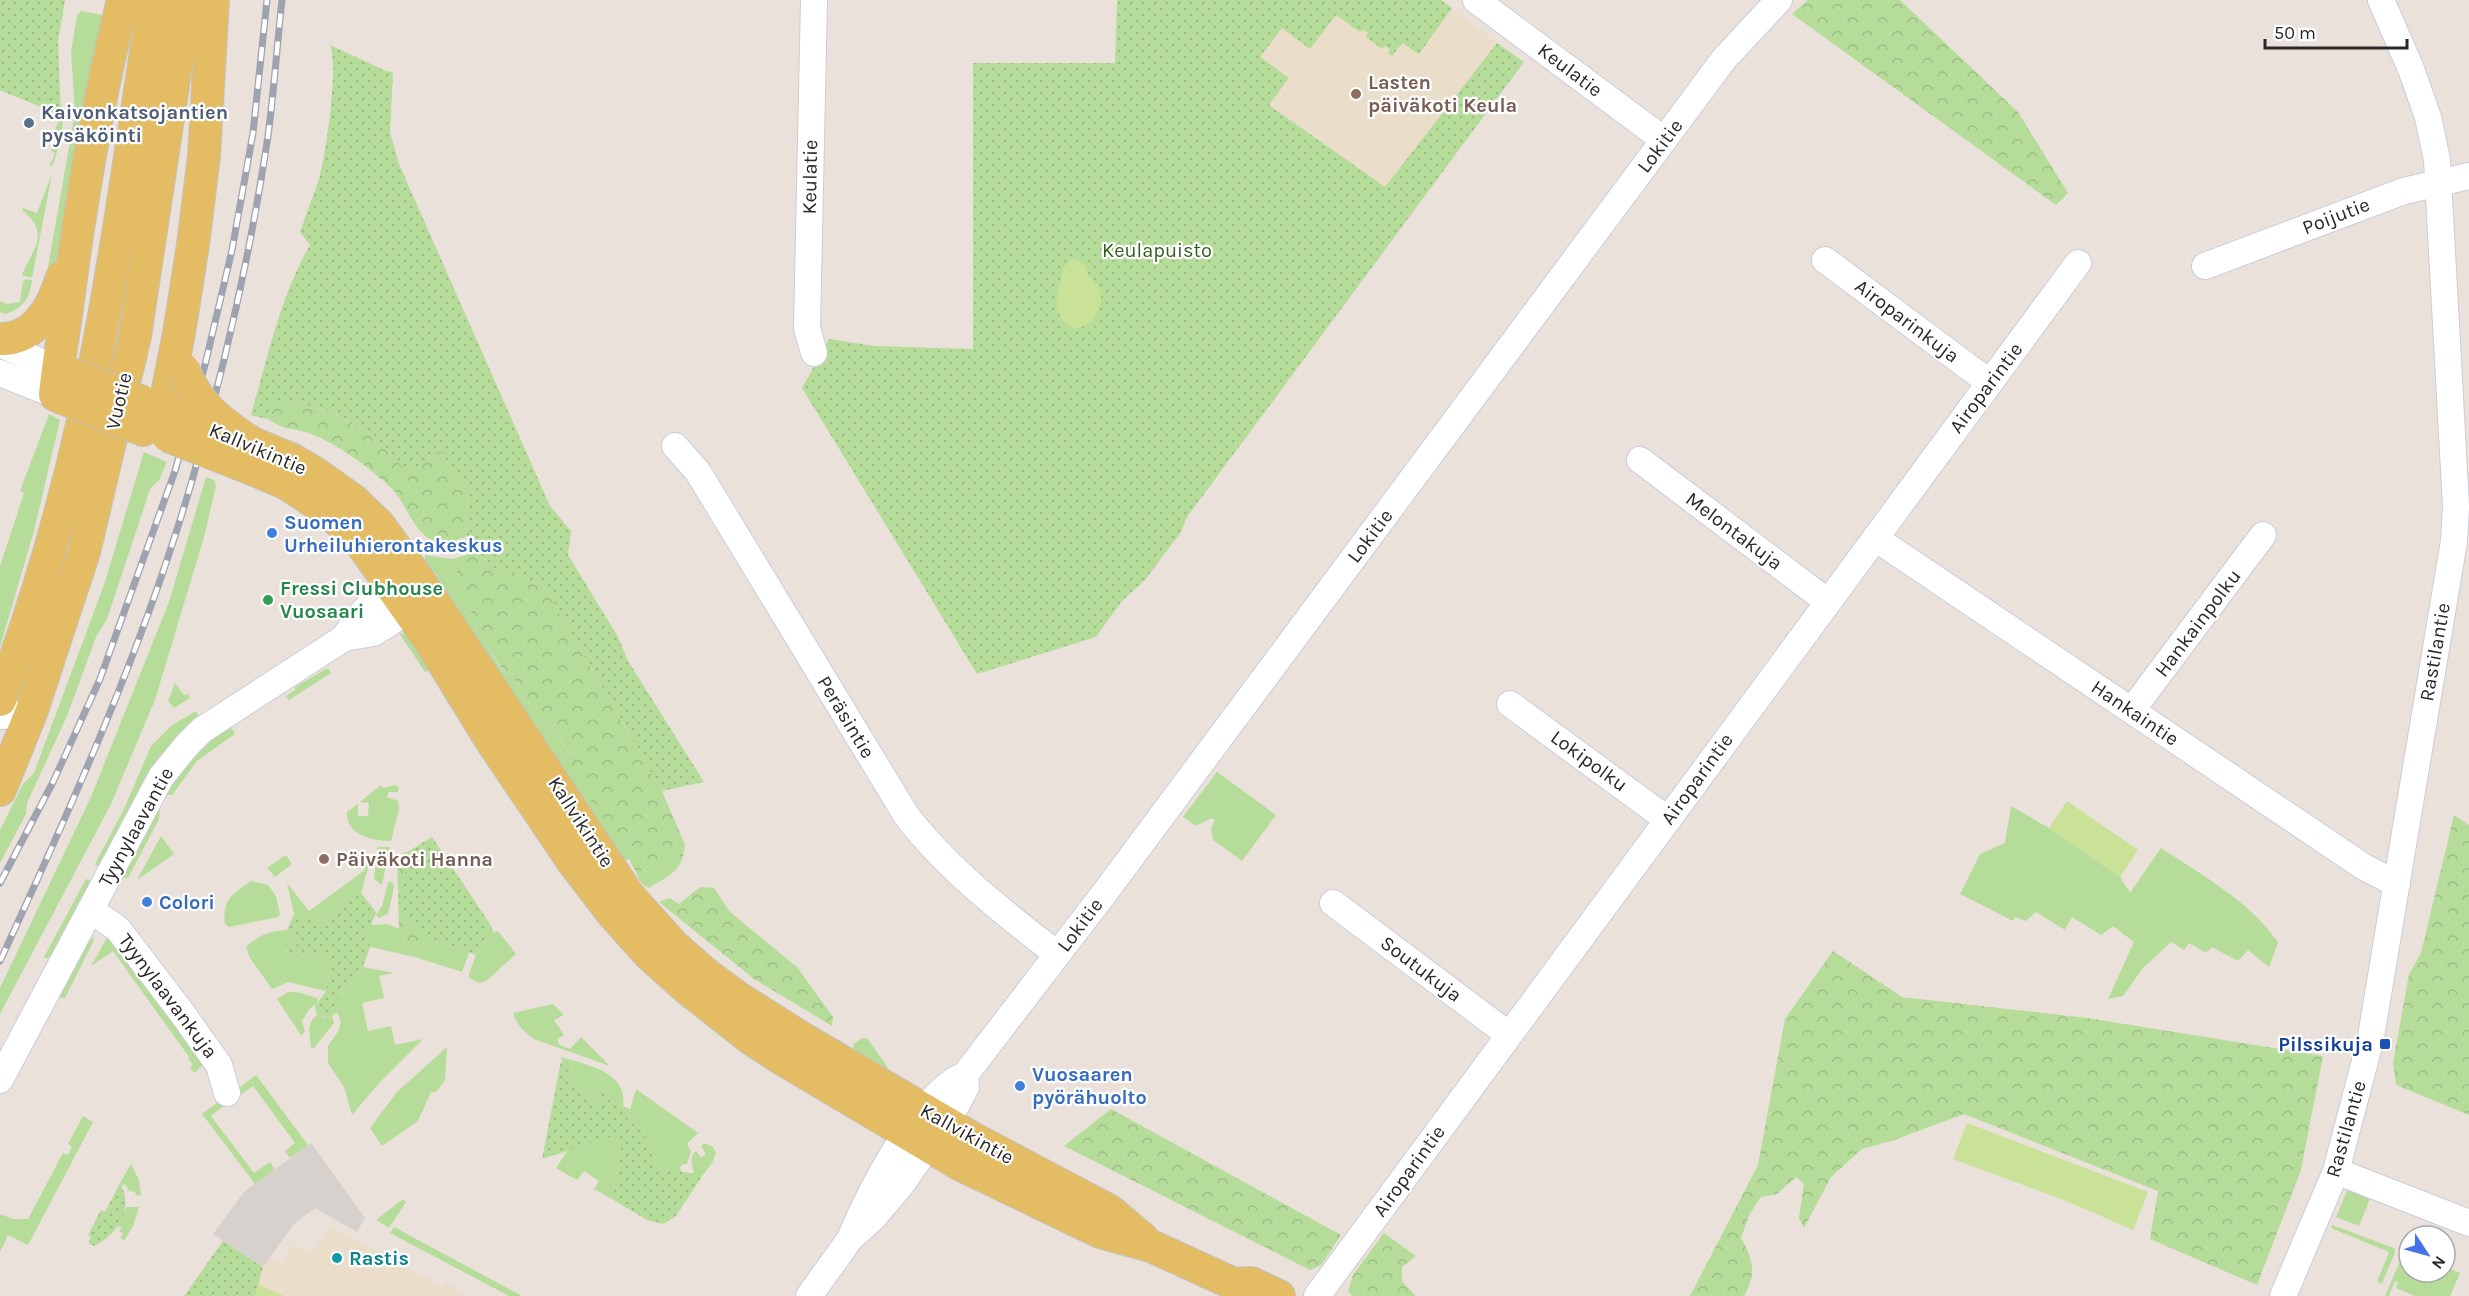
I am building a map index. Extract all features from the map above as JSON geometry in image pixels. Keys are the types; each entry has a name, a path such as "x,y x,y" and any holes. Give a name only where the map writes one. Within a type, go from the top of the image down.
{"main road":[{"path":"61,384 76,237 99,110 123,0"},
{"name":"Vuotie","path":"1,697 52,540 92,376 154,0"},
{"name":"Vuotie","path":"0,790 31,713 84,552 135,336 186,0"},
{"path":"154,420 179,333 194,245 204,156 213,0"},
{"path":"0,339 23,333 46,314 55,297 76,237"},
{"path":"179,333 183,369 198,400 261,455"},
{"name":"Kallvikintie","path":"61,384 154,420 261,455 287,484 344,524 409,595 629,896 674,946 706,975 926,1128 1110,1210 1151,1246 1239,1290 1251,1283 1279,1296"}],"street":[{"name":"Keulatie","path":"814,0 807,328 814,353"},
{"name":"Keulatie","path":"1476,0 1664,140"},
{"name":"Lokitie","path":"808,1296 850,1239 889,1200 926,1128 966,1087 965,1075 1058,954 1724,59 1779,0"},
{"name":"Rastilantie","path":"2283,1296 2336,1170 2370,1042 2397,884 2462,542 2456,507 2439,182 2428,117 2411,69 2381,0"},
{"name":"Poijutie","path":"2205,266 2404,190 2469,176"},
{"name":"Airoparinkuja","path":"1825,260 1990,383"},
{"name":"Airoparintie","path":"1317,1296 2078,263"},
{"path":"0,344 61,384"},
{"path":"0,373 61,384"},
{"name":"Peräsintie","path":"675,446 698,472 910,821 958,872 1058,954"},
{"name":"Melontakuja","path":"1640,460 1828,602"},
{"name":"Hankainpolku","path":"2132,710 2263,535"},
{"name":"Hankaintie","path":"1875,538 2364,867 2397,884"},
{"name":"Tyynylaavantie","path":"0,1080 161,777 187,745 220,717 344,638 359,613 409,595"},
{"path":"1,697 31,713"},
{"name":"Lokipolku","path":"1510,704 1668,820"},
{"name":"Soutukuja","path":"1333,903 1509,1035"},
{"name":"Tyynylaavankuja","path":"91,910 118,929 182,1013 219,1065 227,1094"},
{"path":"2336,1170 2469,1223"}],"shaded area":[{"name":"Lasten päiväkoti Keula","path":"1188,0 1441,0 1497,43 1385,187 1186,45"},
{"path":"311,1143 365,1218 357,1232 315,1208 294,1224 263,1267 213,1234 244,1192"},
{"name":"Rastis","path":"331,1226 442,1286 446,1282 465,1296 255,1296 263,1267 268,1258 280,1263 294,1244 311,1253"}],"green space":[{"path":"0,0 65,0 58,42 61,115 0,90"},
{"name":"Keulapuisto","path":"1117,0 1441,0 1452,8 1419,54 1402,43 1392,56 1388,53 1390,49 1385,46 1382,49 1366,37 1368,33 1363,30 1360,32 1336,15 1310,49 1282,28 1260,57 1289,78 1269,105 1385,187 1497,43 1524,62 1187,517 1181,532 1145,580 1122,601 1096,637 977,674 802,388 829,339 874,346 973,349 973,63 1115,63"},
{"path":"1808,0 1900,0 2018,112 2068,193 2056,205 1792,14"},
{"path":"81,11 113,17 58,269 48,267 75,113 71,52 77,15"},
{"path":"330,45 386,71 393,72 390,133 399,164 550,506 571,531 568,555 618,637 628,661 704,782 662,791 546,589 511,570 495,569 478,552 466,525 468,493 437,447 428,459 414,470 402,466 370,433 334,413 290,400 273,403 268,419 251,415 283,306 310,245 300,232 319,179 325,150 333,71"},
{"path":"0,81 62,106 61,137 52,166 50,165 55,153 51,151 59,132 55,130 61,115 0,90"},
{"path":"52,174 32,278 22,275 34,250 38,235 31,219 22,210 23,208 37,213"},
{"path":"1076,259 1086,266 1088,275 1099,287 1101,305 1091,322 1085,326 1071,328 1059,314 1057,300 1063,268 1071,260"},
{"path":"26,279 32,280 25,301 12,312 6,314 0,312 0,301 7,304 20,302 23,282"},
{"path":"290,400 333,413 370,433 402,466 428,459 436,446 468,493 466,524 471,535 444,542 427,537 415,525 391,488 364,465 321,438 285,428 268,419 273,402"},
{"path":"49,414 60,420 34,531 0,647 0,566 24,493 20,491"},
{"path":"144,452 167,462 159,480 150,489 107,619 96,637 67,716 27,803 26,814 0,863 0,830 23,784 34,773 105,582"},
{"path":"206,477 214,480 216,486 204,537 155,700 111,804 0,1014 0,988 91,797 169,602"},
{"path":"478,552 495,569 511,570 546,589 662,791 685,845 683,856 660,857 637,874 618,839 567,767 572,755 555,733 547,731 513,677 503,670 478,632 452,559"},
{"path":"425,555 452,559 478,632 502,670 513,677 547,731 555,733 572,756 629,858 624,862 455,611 437,575 425,562"},
{"path":"399,633 414,637 435,668 425,672"},
{"path":"328,668 331,673 289,700 286,696 295,690 295,687"},
{"path":"175,683 184,695 188,694 190,698 174,708 168,701"},
{"path":"196,711 199,718 101,868 95,864 125,807 151,746 172,725"},
{"path":"231,727 235,734 197,761 172,795 167,795 166,790 176,774 220,730"},
{"path":"1217,772 1276,815 1242,861 1213,840 1211,829 1215,820 1212,818 1196,826 1183,817"},
{"path":"381,785 383,788 395,785 399,787 398,792 389,792 387,797 398,801 399,809 391,841 376,840 362,835 351,826 348,820 347,812 358,804 358,816 368,816 369,803 360,802"},
{"path":"2067,801 2138,850 2120,877 2049,828"},
{"path":"2011,806 2049,828 2120,877 2130,893 2161,848 2239,901 2266,927 2278,942 2269,967 2248,950 2238,961 2212,947 2206,953 2189,943 2184,950 2171,942 2143,968 2123,996 2108,999 2134,942 2113,926 2101,935 2072,917 2065,930 2036,912 2026,921 2015,917 2013,921 1960,894 1980,854 2005,843"},
{"path":"156,809 160,811 159,819 128,878 120,877"},
{"path":"2454,815 2469,825 2469,1115 2396,1085 2393,1063 2409,974 2421,953"},
{"path":"161,836 174,854 137,880"},
{"path":"432,837 469,953 435,940 415,957 399,929 397,855 410,851"},
{"path":"432,837 490,924 483,948 476,955 420,934 399,905 409,851"},
{"path":"378,847 390,847 382,885 374,879"},
{"path":"352,850 361,850 370,861 361,893 352,891 337,911 322,922 294,914 287,883 309,911 365,870"},
{"path":"286,855 292,864 275,877 267,868"},
{"path":"683,856 678,867 649,888 643,885 637,874 660,857"},
{"path":"86,879 93,881 58,948 47,959 44,957"},
{"path":"251,881 268,885 276,896 280,914 278,917 229,927 225,924 227,903 234,894"},
{"path":"392,881 394,887 388,914 379,918 376,915 382,906 388,883"},
{"path":"700,887 714,888 730,912 797,967 833,1017 832,1026 754,979 659,902 669,898 679,904"},
{"path":"352,891 361,893 376,912 366,938 370,947 363,967 338,1000 337,1012 323,1017 317,1015 315,1006 326,991 331,963 318,956 293,957 282,950 288,941 296,946 298,943 295,935 287,930 294,914 322,922 337,911"},
{"path":"387,924 399,929 415,957 370,947 366,938 370,925"},
{"path":"490,924 494,933 498,931 516,954 486,981 479,983 468,977 476,955 483,948"},
{"path":"287,930 295,935 299,943 283,951 293,957 308,955 323,957 331,963 326,991 288,982 272,989 250,958 246,947 251,943 265,934"},
{"path":"94,937 65,998 57,997 82,946"},
{"path":"107,938 113,941 204,1064 194,1073 190,1067 193,1065 189,1057 113,951 91,966"},
{"path":"435,940 469,953 462,972 415,957"},
{"path":"1833,951 1902,997 2087,1018 2323,1056 2301,1170 2257,1285 2150,1239 2158,1191 1964,1114 1894,1140 1862,1149 1831,1177 1804,1228 1799,1218 1804,1184 1796,1177 1777,1194 1761,1197 1749,1215 1741,1238 1752,1266 1751,1280 1744,1296 1690,1296 1758,1165 1785,1019"},
{"path":"363,967 394,973 379,976 384,998 362,1003 368,1031 391,1026 395,1045 423,1039 380,1082 352,1115 344,1087 328,1063 328,1046 339,1030 341,1022 337,1012 338,1000"},
{"path":"288,992 297,992 317,998 318,1003 310,1008 302,1021 305,1032 301,1035 277,999"},
{"path":"553,1004 564,1015 554,1020 564,1035 558,1038 558,1044 570,1049 581,1037 610,1066 534,1039 521,1028 513,1013"},
{"path":"317,1015 325,1018 332,1016 334,1023 314,1048 311,1048 310,1026"},
{"path":"862,1038 867,1038 888,1068 884,1076 852,1050 854,1044"},
{"path":"447,1047 445,1080 436,1092 431,1092 418,1121 382,1146 370,1128 397,1092"},
{"path":"561,1057 594,1067 613,1078 620,1086 623,1107 609,1101 608,1087 600,1086 598,1104 584,1097 572,1078 574,1071 564,1066"},
{"path":"561,1061 564,1066 574,1071 572,1078 584,1097 598,1103 600,1085 608,1087 609,1101 630,1109 627,1121 642,1129 657,1168 703,1175 675,1217 663,1224 647,1220 612,1199 621,1147 617,1139 609,1137 542,1159"},
{"path":"256,1075 308,1145 290,1158 285,1151 295,1143 253,1086 242,1094 238,1089"},
{"path":"636,1089 698,1133 687,1144 691,1151 687,1164 680,1167 681,1172 657,1168 642,1129 627,1121"},
{"path":"221,1100 225,1105 211,1116 254,1173 270,1162 275,1169 255,1184 202,1114"},
{"path":"1111,1109 1341,1235 1321,1265 1310,1270 1064,1146"},
{"path":"83,1116 93,1122 28,1245 8,1235 0,1252 0,1214 13,1219 28,1219 63,1153 68,1155 72,1147 68,1144"},
{"path":"1967,1123 2148,1192 2133,1230 2064,1200 1953,1159"},
{"path":"609,1136 617,1139 621,1147 612,1199 594,1189 599,1181 584,1171 577,1180 556,1168 568,1150"},
{"path":"704,1143 713,1147 716,1153 703,1175 694,1174 692,1156 696,1151 701,1158 706,1154 701,1146"},
{"path":"131,1164 139,1180 141,1196 129,1191 125,1184 122,1186 120,1183"},
{"path":"120,1183 125,1201 121,1219 110,1235 94,1246 88,1243 91,1237 88,1235 101,1210 105,1212"},
{"path":"2348,1188 2371,1196 2359,1226 2336,1217"},
{"path":"403,1199 406,1202 389,1228 376,1220"},
{"path":"126,1207 139,1207 133,1226 124,1241 120,1237 123,1234 119,1231 122,1228 118,1226"},
{"path":"2332,1225 2394,1248 2395,1252 2382,1284 2377,1282 2389,1252 2331,1228"},
{"path":"394,1227 522,1296 509,1296 390,1233"},
{"path":"1384,1233 1416,1256 1402,1267 1402,1281 1416,1296 1353,1296 1348,1292 1353,1275"},
{"path":"223,1241 263,1267 255,1296 184,1296"},
{"path":"2397,1268 2397,1282 2395,1281 2389,1296 2385,1296"},
{"path":"2398,1284 2455,1284 2450,1296 2415,1296 2396,1288"},
{"path":"258,1285 284,1296 255,1296"}],"railway":[{"path":"0,883 53,782 100,679 175,471 205,365 232,250 253,133 267,0"},
{"path":"0,961 54,842 130,662 153,601 193,477 216,393 254,222 268,136 282,0"}],"place":[{"name":"Lasten päiväkoti Keula","path":"1356,94"},
{"name":"Kaivonkatsojantien pysäköinti","path":"29,123"},
{"name":"Suomen Urheiluhierontakeskus","path":"272,533"},
{"name":"Fressi Clubhouse Vuosaari","path":"268,600"},
{"name":"Päiväkoti Hanna","path":"324,859"},
{"name":"Colori","path":"147,902"},
{"name":"Pilssikuja","path":"2385,1044"},
{"name":"Vuosaaren pyörähuolto","path":"1020,1086"},
{"name":"Rastis","path":"337,1258"}]}
